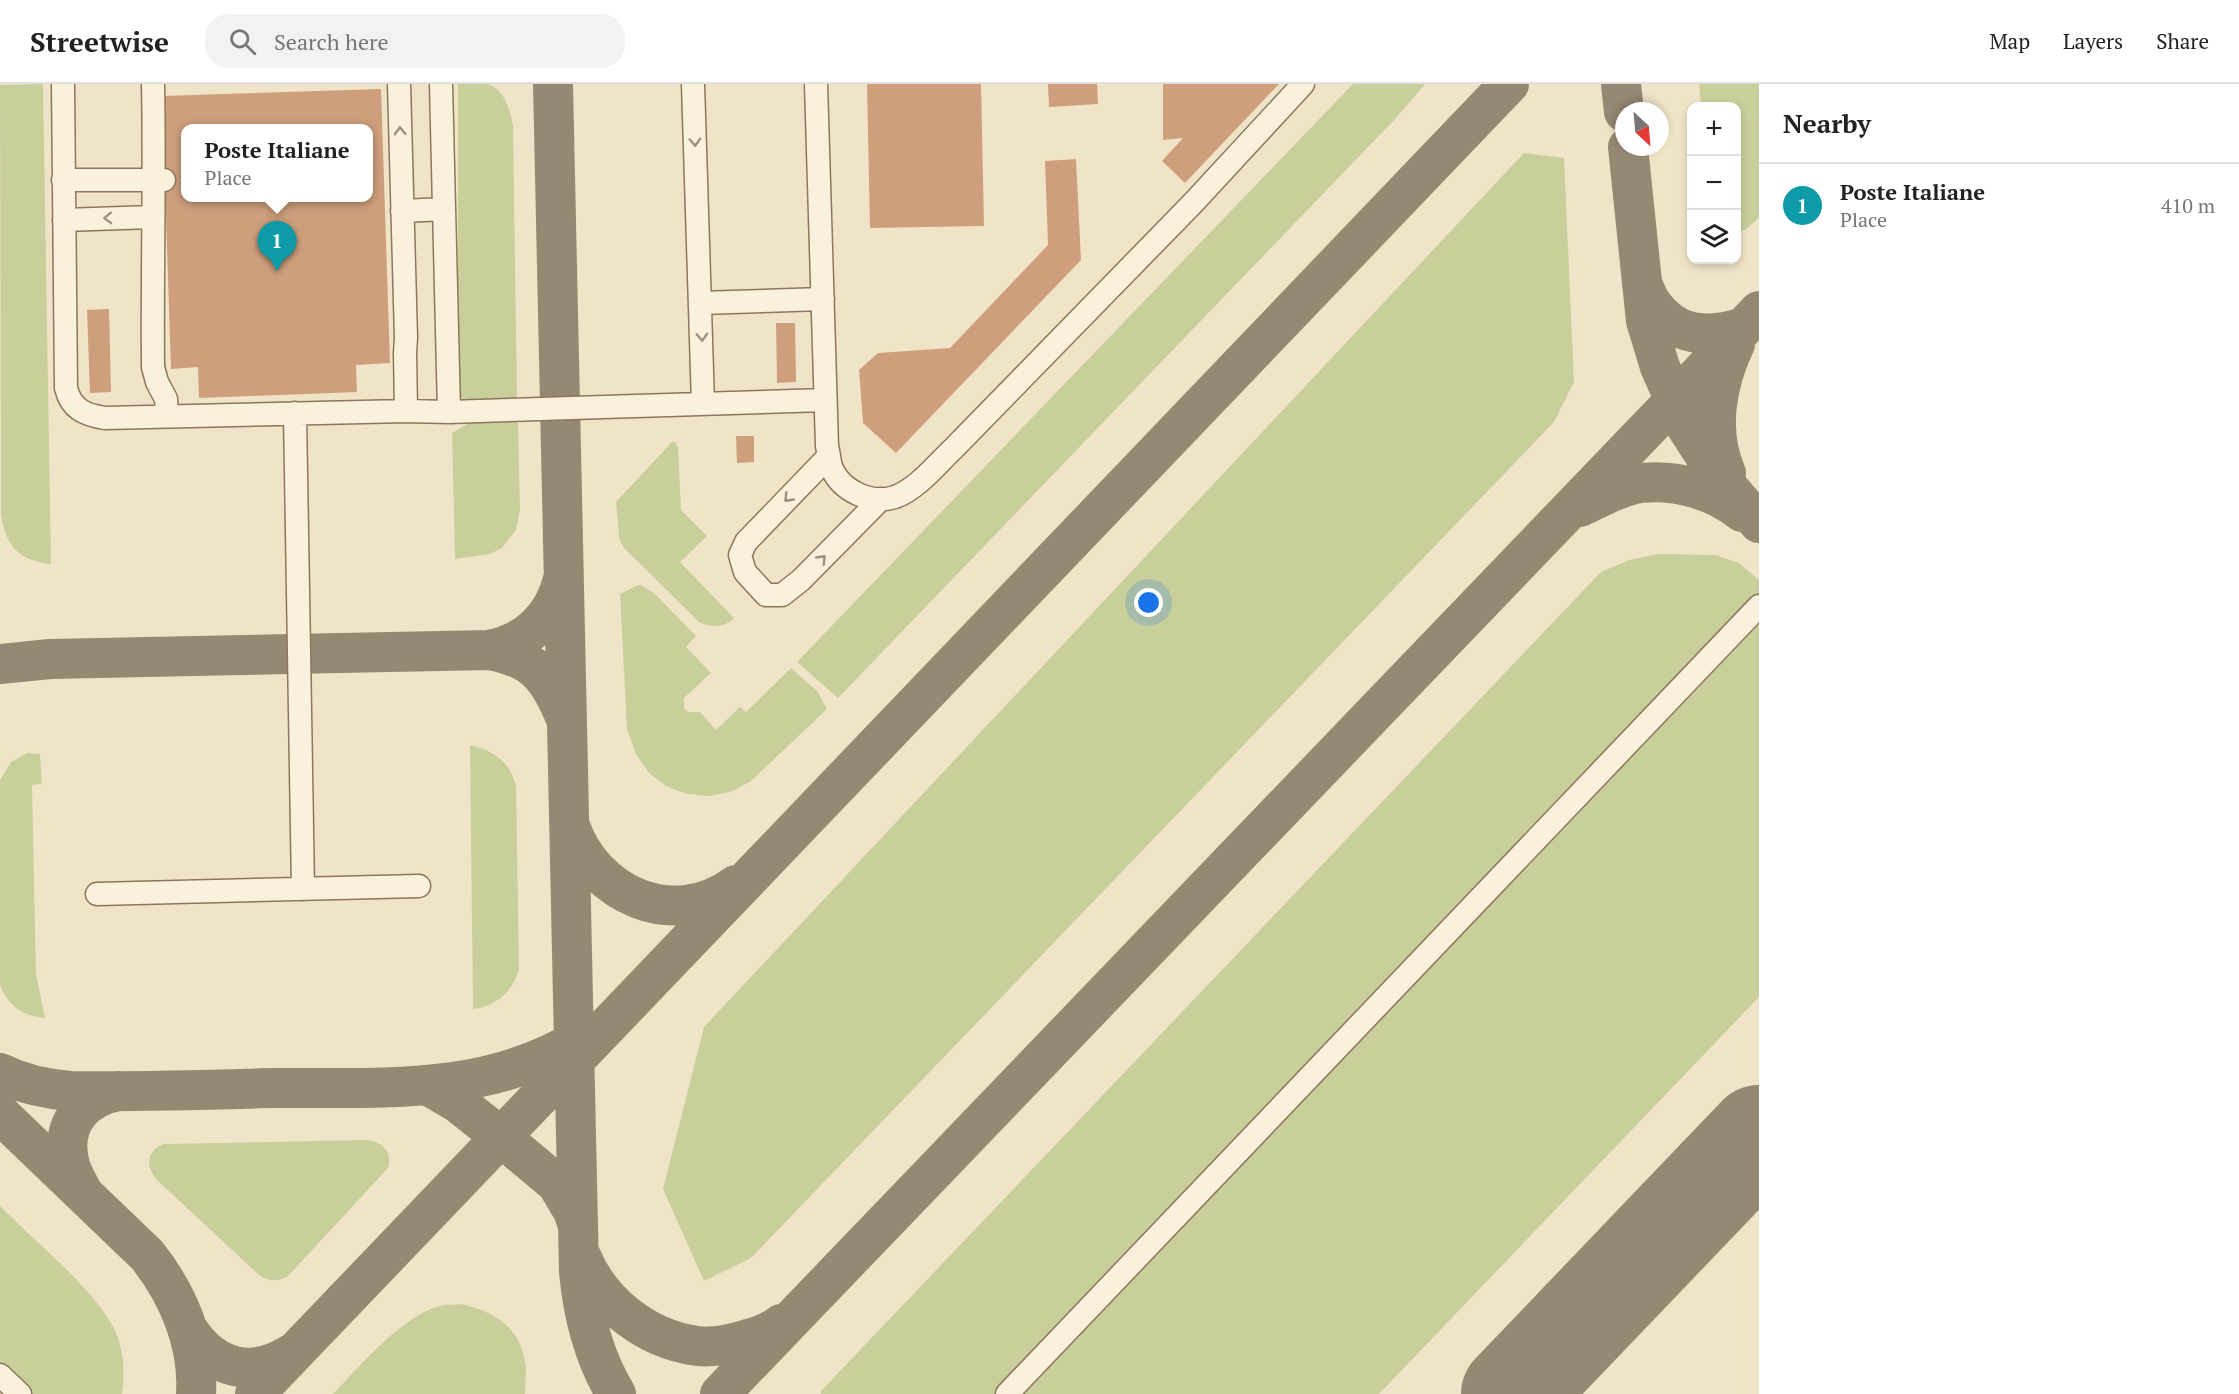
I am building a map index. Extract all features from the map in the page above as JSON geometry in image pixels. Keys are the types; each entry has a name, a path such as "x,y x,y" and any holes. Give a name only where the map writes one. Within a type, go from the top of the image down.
{"lane":[{"path":"63,84 66,388 68,395 80,411 89,416 105,418 449,412 824,400"},
{"path":"153,84 159,180 152,217 153,367 157,382 166,399 167,416"},
{"path":"399,84 392,176 402,211 406,411"},
{"path":"441,84 449,412"},
{"path":"693,84 703,404"},
{"path":"816,84 824,400 829,456 831,469 846,488 874,500 895,497 913,486 953,449 1194,202 1303,84"},
{"path":"63,180 159,180"},
{"path":"402,211 444,210"},
{"path":"64,220 152,217"},
{"path":"701,303 823,299"},
{"path":"296,413 303,889"},
{"path":"829,456 746,542 740,555 745,572 766,595 782,595 801,580 881,499"},
{"path":"1007,1394 1759,606"},
{"path":"97,894 419,886"},
{"path":"0,1375 20,1394"}],"green space":[{"path":"43,84 51,564 31,560 16,550 7,536 1,515 0,85"},
{"path":"458,84 488,84 494,87 506,101 513,125 517,399 464,400 458,392"},
{"path":"1353,84 1425,84 1395,119 838,698 797,662"},
{"path":"1699,84 1759,84 1759,218 1745,230 1741,231 1741,102 1701,102"},
{"path":"1524,153 1564,158 1574,382 1554,422 751,1258 704,1281 663,1189 704,1027"},
{"path":"471,422 518,422 520,510 516,530 502,548 490,554 455,559 452,433"},
{"path":"672,442 675,442 678,447 681,510 707,536 680,562 734,618 722,625 713,626 699,622 624,548 619,538 616,502"},
{"path":"1659,554 1716,555 1739,563 1759,580 1759,997 1379,1394 821,1394 821,1391 1601,572 1629,560"},
{"path":"641,585 654,593 696,636 686,647 711,673 684,698 684,708 688,712 700,712 716,730 740,707 746,712 791,668 818,692 827,709 750,782 730,792 709,796 687,794 666,786 649,773 636,754 627,729 620,594"},
{"path":"470,745 486,750 499,758 509,769 516,785 519,970 512,985 502,997 489,1005 473,1009"},
{"path":"27,753 40,754 42,784 32,785 36,974 45,1018 17,1009 7,999 0,985 0,780 11,762"},
{"path":"366,1140 385,1148 389,1157 388,1168 288,1276 277,1280 266,1279 259,1275 158,1181 151,1171 149,1161 153,1151 163,1144"},
{"path":"0,1206 81,1285 108,1319 117,1335 121,1350 124,1371 122,1394 28,1394 0,1367"},
{"path":"462,1304 494,1316 503,1322 517,1338 526,1365 525,1394 333,1394 368,1357 410,1320 439,1306"}],"building":[{"path":"867,84 981,84 984,226 870,228"},
{"path":"1048,84 1097,84 1098,104 1049,107"},
{"path":"1163,84 1279,84 1185,183 1162,161 1183,138 1163,140"},
{"path":"381,89 390,363 356,365 357,392 199,398 198,367 171,369 162,96"},
{"path":"1076,159 1081,260 896,453 863,423 859,370 878,353 950,348 1048,245 1045,161"},
{"path":"109,309 111,392 90,393 87,310"},
{"path":"776,323 795,323 796,382 777,383"},
{"path":"736,436 754,436 754,462 737,463"}],"taxiway":[{"path":"553,84 579,1272 583,1304 591,1335 602,1366 616,1394"},
{"path":"255,1394 1509,84"},
{"path":"1621,84 1623,102"},
{"path":"1629,156 1646,321 1660,367 1687,428 1718,476 1759,523"},
{"path":"1642,284 1651,303 1662,316 1683,329 1706,334 1744,327"},
{"path":"720,1394 1759,311"},
{"path":"1726,473 1717,441 1717,408 1723,375 1735,344"},
{"path":"1580,507 1625,487 1654,482 1681,485 1707,492 1742,512"},
{"path":"0,664 50,659 489,650 515,641 537,626 553,605 563,579"},
{"path":"489,650 518,658 538,672 553,692 566,719"},
{"path":"570,826 581,850 597,871 616,887 638,899 662,905 687,905 712,899 736,885"},
{"path":"0,1073 34,1085 70,1091 431,1085 508,1070 546,1056 582,1037"},
{"path":"429,1086 458,1103 557,1184 573,1211 577,1223"},
{"path":"82,1191 73,1173 67,1148 72,1124 85,1106 106,1094 119,1091"},
{"path":"0,1114 147,1255 158,1270 177,1303 190,1338 194,1356 196,1394"},
{"path":"581,1256 589,1273 613,1303 627,1316 660,1336 697,1346 723,1345 761,1335 781,1324"},
{"path":"188,1330 210,1354 222,1362 235,1366 249,1368 263,1366 293,1353"}],"runway":[{"path":"1512,1394 1759,1136"}],"place":[{"name":"Poste Italiane","path":"277,271"}]}
